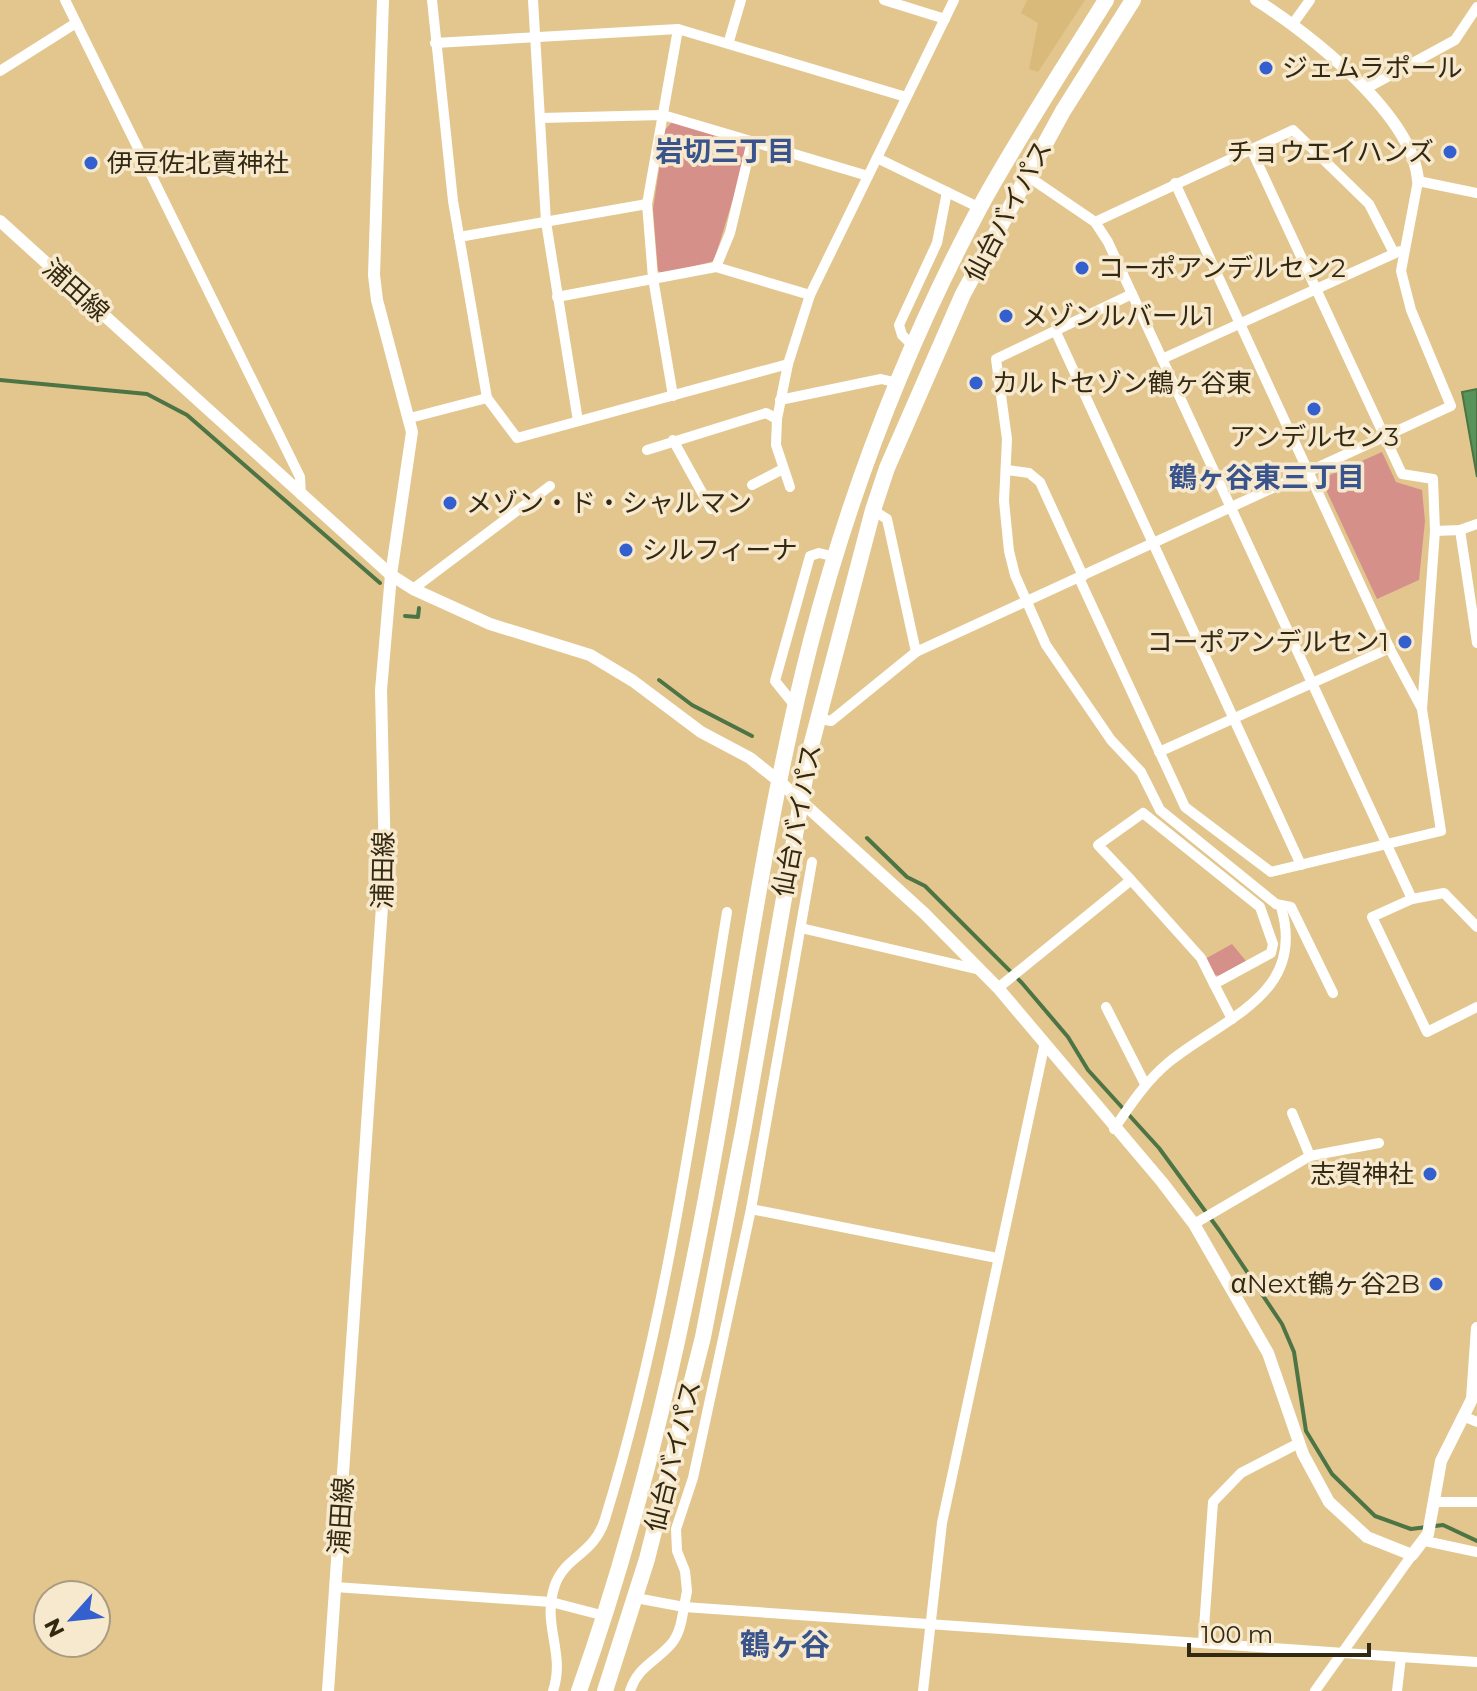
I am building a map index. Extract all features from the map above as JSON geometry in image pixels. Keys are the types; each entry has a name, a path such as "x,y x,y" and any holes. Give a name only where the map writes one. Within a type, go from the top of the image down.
{"highway":[{"name":"仙台バイパス","path":"579,1691 605,1616 661,1412 718,1133 780,782 796,707 836,557 871,450 913,346 980,208 1032,115 1106,0"},
{"name":"仙台バイパス","path":"605,1691 636,1598 703,1337 744,1126 800,799 817,718 873,510 887,468 956,308 1026,175 1133,0"}],"street":[{"path":"65,0 300,477 301,495"},
{"path":"432,0 459,237 487,398 517,438 788,364"},
{"path":"533,0 546,222 578,421"},
{"path":"729,41 741,0"},
{"path":"884,0 945,19"},
{"path":"790,487 776,445 777,419 788,364 810,295 954,0"},
{"path":"817,718 831,721 916,652 1451,406 1411,310 1401,271 1400,251 1418,181 1409,142 1390,114 1365,89 1292,25 1256,0"},
{"path":"1292,25 1310,0"},
{"path":"382,1 374,275 377,300 410,418 410,459 391,575 413,589 490,624 590,655 780,782 924,913 998,988 1044,1047 1162,1182 1202,1219 1268,1353 1315,1482 1347,1522 1367,1537 1412,1555"},
{"path":"1365,89 1455,40 1477,7"},
{"path":"0,71 76,23"},
{"path":"435,43 678,29 729,41 906,97"},
{"path":"673,396 653,278 647,204 678,29"},
{"path":"540,118 663,115 868,176"},
{"path":"1095,222 1293,130 1369,204 1400,251"},
{"path":"716,267 730,233 752,141"},
{"path":"1007,470 1029,473 1040,482 1185,807 1271,872 1441,831 1422,709 1435,531 1433,479 1402,474 1251,149"},
{"path":"877,158 980,208"},
{"path":"1026,175 1095,222 1132,294 1412,899"},
{"path":"1418,181 1477,193"},
{"path":"1175,183 1390,648 1422,709"},
{"path":"913,346 902,335 899,325 937,243 947,192"},
{"path":"459,237 647,204"},
{"name":"浦田線","path":"0,221 391,575 381,690 386,839 379,975 328,1691"},
{"path":"1162,359 1400,251"},
{"path":"557,297 716,267 810,295"},
{"path":"1132,294 996,359 1007,470 1004,501 1009,551 1026,602 1046,645 1111,740 1141,772 1160,810 1281,907 1291,907 1333,993"},
{"path":"1055,330 1301,865"},
{"path":"780,400 881,379 898,383"},
{"path":"410,418 487,398"},
{"path":"647,450 766,413 777,419"},
{"path":"673,440 710,501"},
{"path":"752,485 783,469"},
{"path":"413,589 550,486"},
{"path":"873,510 887,519 916,652"},
{"path":"1435,531 1460,530 1477,524"},
{"path":"1460,530 1477,643"},
{"path":"796,707 775,681 798,593 810,556 819,553 836,557"},
{"path":"1159,752 1390,648"},
{"path":"1214,984 1271,953 1273,944 1260,907 1143,813 1098,845 1201,958 1214,984 1232,1019"},
{"path":"630,1691 644,1665 671,1644 679,1631 687,1591 685,1571 677,1551 676,1529 693,1478 751,1209 812,862"},
{"path":"998,988 1131,880"},
{"path":"1477,927 1444,893 1412,899 1372,917 1427,1032 1477,1007"},
{"path":"1114,1129 1145,1084 1232,1019 1278,979 1288,947 1281,907"},
{"path":"553,1691 559,1673 559,1656 548,1619 551,1602 560,1575 599,1538 623,1456 683,1186 727,912"},
{"path":"801,928 980,970"},
{"path":"1106,1007 1145,1084"},
{"path":"1106,1035 1117,1029"},
{"path":"923,1691 942,1523 1044,1047"},
{"path":"1292,1113 1310,1156"},
{"path":"744,1126 766,1131"},
{"path":"1202,1219 1310,1156 1379,1143"},
{"path":"751,1209 997,1258"},
{"path":"1315,1691 1427,1537 1441,1461 1471,1419 1477,1328"},
{"path":"1203,1642 1213,1502 1241,1473 1299,1443"},
{"path":"1435,1502 1477,1502"},
{"path":"1427,1537 1477,1552"},
{"path":"335,1587 551,1602 605,1616"},
{"path":"636,1598 684,1607 1477,1662"},
{"path":"1397,1691 1401,1657"}],"shaded area":[{"path":"1027,0 1085,0 1038,72 1029,69 1038,23 1021,13"},
{"path":"672,122 746,145 748,150 714,261 664,274 658,271 653,209 665,130"},
{"path":"1477,389 1477,477 1462,392"},
{"path":"1382,452 1396,482 1422,490 1425,521 1419,580 1377,599 1321,479"},
{"path":"1232,944 1246,961 1222,976 1213,975 1205,959"}],"waterway":[{"path":"0,380 147,394 187,415 380,583"},
{"path":"405,616 418,617 419,608"},
{"path":"659,680 692,705 752,736"},
{"path":"867,838 907,877 925,886 1022,983 1068,1037 1088,1070 1159,1148 1219,1230 1282,1324 1294,1352 1306,1431 1332,1474 1375,1516 1411,1529 1443,1525 1477,1541"}],"place":[{"name":"ジェムラポール","path":"1266,68"},
{"name":"チョウエイハンズ","path":"1450,152"},
{"name":"伊豆佐北賣神社","path":"91,163"},
{"name":"コーポアンデルセン2","path":"1082,268"},
{"name":"メゾンルバール1","path":"1006,316"},
{"name":"カルトセゾン鶴ヶ谷東","path":"976,383"},
{"name":"アンデルセン3","path":"1314,409"},
{"name":"メゾン・ド・シャルマン","path":"450,503"},
{"name":"シルフィーナ","path":"626,550"},
{"name":"コーポアンデルセン1","path":"1405,642"},
{"name":"志賀神社","path":"1430,1174"},
{"name":"αNext鶴ヶ谷2B","path":"1436,1284"}],"district":[{"name":"岩切三丁目","path":"725,151"},
{"name":"鶴ヶ谷東三丁目","path":"1267,477"},
{"name":"鶴ヶ谷","path":"785,1645"}]}
